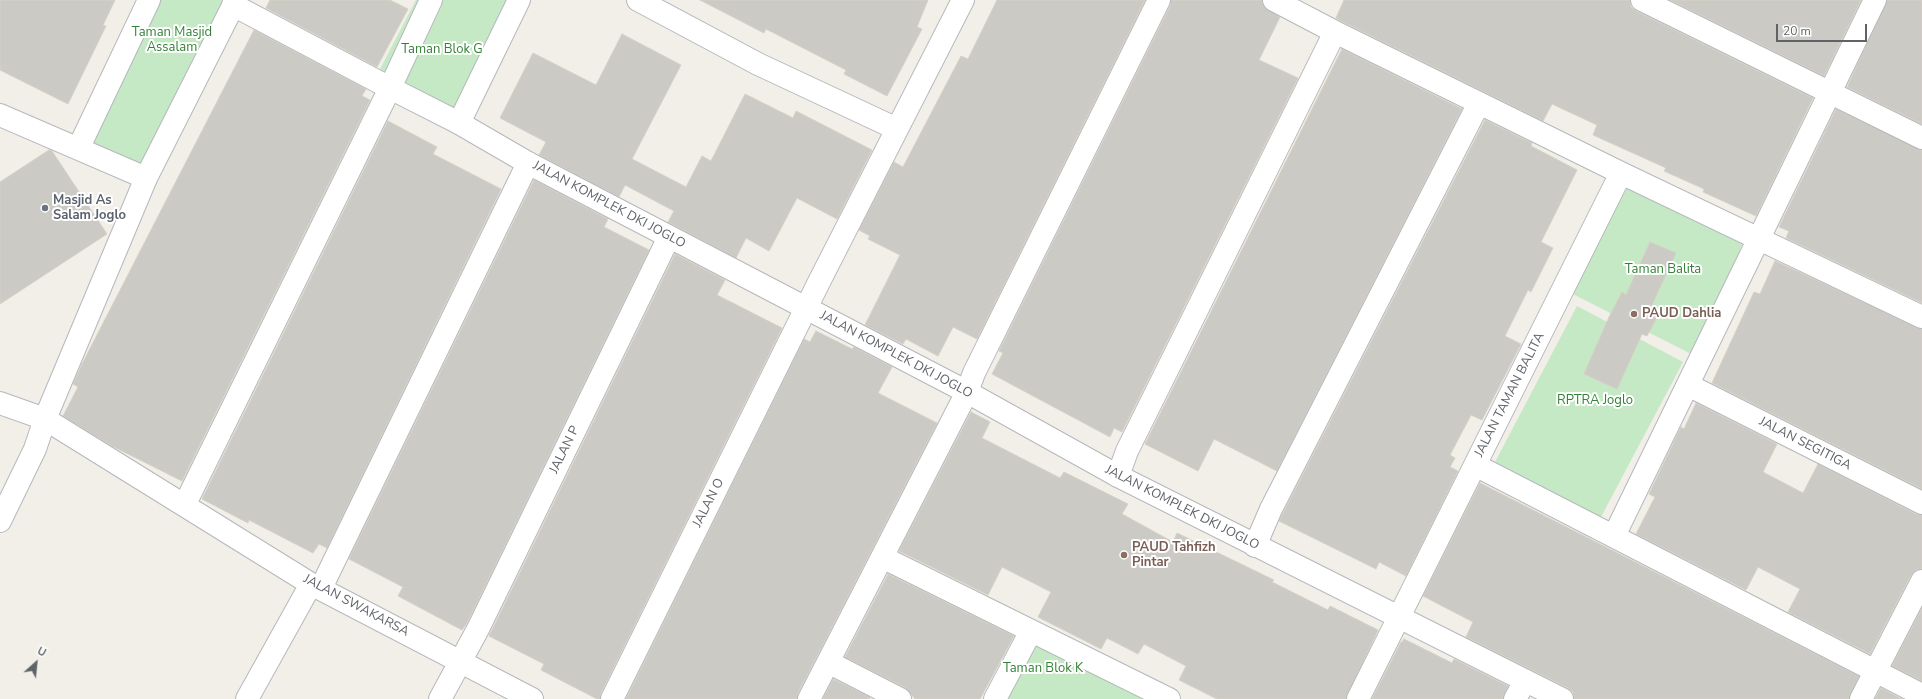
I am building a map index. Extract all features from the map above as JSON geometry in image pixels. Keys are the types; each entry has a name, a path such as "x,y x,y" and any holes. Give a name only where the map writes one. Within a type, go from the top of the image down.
{"street":[{"path":"79,147 149,0"},
{"path":"185,504 390,88 431,0"},
{"path":"458,123 519,0"},
{"path":"638,0 758,64 897,130"},
{"name":"JALAN O","path":"612,699 806,308 963,0"},
{"path":"809,699 967,392 974,373 1159,0"},
{"path":"1274,0 1335,32 1621,173 1922,317"},
{"path":"1642,0 1922,138"},
{"path":"1614,536 1875,0"},
{"path":"0,521 35,449 45,419 146,178 235,2"},
{"name":"JALAN KOMPLEK DKI JOGLO","path":"235,2 390,88 458,123 528,163 967,392 1118,476 1398,617 1520,690 1562,699"},
{"path":"1118,476 1127,451 1335,32"},
{"path":"1255,546 1271,509 1479,103"},
{"path":"0,115 79,147 146,178"},
{"path":"247,699 316,586 528,163"},
{"name":"JALAN TAMAN BALITA","path":"1358,699 1621,173"},
{"name":"JALAN P","path":"440,699 461,662 669,237"},
{"name":"JALAN SEGITIGA","path":"1688,385 1922,503"},
{"name":"JALAN SWAKARSA","path":"0,403 45,419 316,586 532,699"},
{"path":"1475,465 1922,695"},
{"path":"882,557 1165,698"},
{"path":"1861,699 1922,581"},
{"path":"995,699 1031,631"},
{"path":"828,662 900,699"}],"green space":[{"name":"Taman Masjid Assalam","path":"149,0 236,0 146,178 79,147"},
{"name":"Taman Blok G","path":"416,0 519,0 460,117 379,71"},
{"name":"Taman Balita","path":"1630,184 1743,241 1701,359 1563,289"},
{"name":"RPTRA Joglo","path":"1577,306 1683,362 1601,517 1495,462"},
{"name":"Taman Blok K","path":"1031,631 1148,699 995,699"}],"building":[{"path":"0,0 115,0 103,25 106,26 68,104 0,70"},
{"path":"270,0 390,0 408,9 377,67 266,8"},
{"path":"700,0 928,0 917,27 922,29 887,96 844,74 846,70 766,29 764,33"},
{"path":"997,0 1145,0 977,339 953,327 938,356 906,339 903,344 865,325 900,255 868,239 870,236 859,230 894,162 903,167 961,56 968,59"},
{"path":"1171,0 1262,0 1264,7 1280,17 1259,60 1298,78 1122,432 1114,428 1110,437 992,374 1003,353 999,351 1170,6"},
{"path":"1344,0 1630,0 1631,7 1636,11 1813,98 1756,216 1703,192 1704,189 1664,171 1666,168 1593,135 1597,125 1552,104 1543,121 1341,21 1336,18"},
{"path":"1670,0 1861,0 1824,76"},
{"path":"1887,0 1922,0 1922,124 1847,87"},
{"path":"254,30 366,89 362,96 370,100 182,481 112,446 63,416 78,387 73,384 82,364"},
{"path":"622,34 681,65 632,159 686,187 702,156 711,161 745,94 793,118 796,111 872,150 837,219 797,198 769,251 746,238 736,258 668,222 674,211 625,185 619,197 539,155 546,142 500,118 533,53 596,85"},
{"path":"1342,49 1462,109 1277,471 1214,439 1198,471 1145,444"},
{"path":"1836,109 1922,150 1922,303 1786,238 1789,231 1779,227"},
{"path":"1485,120 1532,143 1531,146 1577,170 1541,242 1553,248 1531,292 1528,290 1505,336 1521,344 1482,420 1471,415 1450,455 1455,458 1450,467 1458,471 1406,576 1379,562 1376,569 1279,521"},
{"path":"388,121 437,147 433,154 501,189 327,548 319,544 313,553 249,520 248,523 202,499"},
{"name":"Masjid As Salam Joglo","path":"49,150 52,151 107,234 0,304 0,182"},
{"path":"534,180 608,219 604,227 649,250 467,623 462,630 398,596 403,587 349,559"},
{"path":"1650,242 1676,253 1651,307 1660,312 1647,336 1642,334 1617,389 1584,374 1609,317 1622,292 1626,295"},
{"path":"675,254 725,280 717,295 782,328 601,693 600,699 597,699 541,670 544,664 489,636"},
{"path":"1775,261 1922,329 1922,489 1712,383 1754,292 1760,294"},
{"path":"816,331 852,349 854,347 892,367 878,393 937,423 798,693 797,699 626,699 804,339 810,342"},
{"path":"1696,403 1777,444 1763,472 1803,493 1818,464 1916,514 1922,515 1922,569 1916,570 1911,575 1870,654 1788,612 1800,589 1758,567 1746,590 1636,534 1655,497 1649,494 1681,427 1684,429"},
{"path":"971,412 990,422 982,438 1060,478 1064,472 1128,504 1122,514 1173,542 1177,533 1274,580 1272,582 1328,610 1330,606 1378,630 1346,699 1217,699 1179,680 1186,666 1144,644 1138,654 1107,638 1101,649 1038,617 1051,592 1002,567 988,595 899,551"},
{"path":"1480,483 1859,676 1849,699 1574,699 1573,692 1568,688 1466,637 1473,622 1423,596"},
{"path":"888,574 1014,636 980,699 915,699 906,688 845,657"},
{"path":"1922,608 1922,681 1892,666"},
{"path":"1404,639 1452,663 1454,659 1508,686 1503,699 1372,699 1401,642"},
{"path":"833,679 870,697 869,699 823,699"},
{"path":"1881,688 1902,699 1875,699"}],"place":[{"name":"Masjid As Salam Joglo","path":"45,208"},
{"name":"PAUD Dahlia","path":"1634,314"},
{"name":"PAUD Tahfizh Pintar","path":"1124,555"}]}
